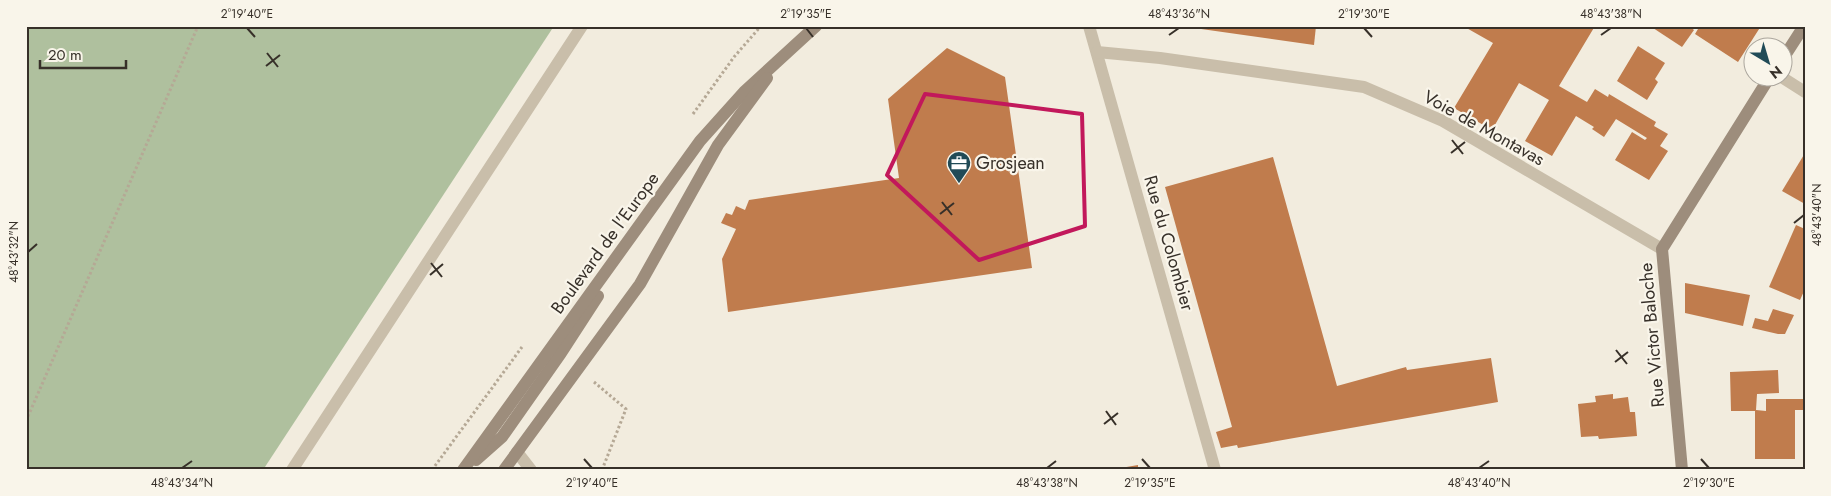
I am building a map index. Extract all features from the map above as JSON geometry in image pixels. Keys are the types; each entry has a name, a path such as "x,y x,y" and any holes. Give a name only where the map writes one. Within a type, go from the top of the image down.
{"main road":[{"name":"Boulevard de l'Europe","path":"464,470 700,141 744,92 816,26"},
{"path":"1794,42 1804,26"},
{"name":"Boulevard de l'Europe","path":"504,470 640,284 718,145 790,49"},
{"name":"Rue Victor Baloche","path":"1682,470 1662,249 1764,88"},
{"path":"464,470 502,437 561,352 682,167"},
{"path":"502,437 517,452"}],"street":[{"path":"292,470 582,26"},
{"name":"Rue du Colombier","path":"1088,26 1097,52 1215,470"},
{"name":"Voie de Montavas","path":"1097,52 1160,58 1364,87 1443,121 1662,249"},
{"path":"1794,85 1805,92"},
{"path":"517,452 531,470"}],"path":[{"path":"26,421 198,26"},
{"path":"579,369 626,409 602,470"}],"highlighted area":[{"path":"925,94 1082,114 1085,226 979,260 887,175"}],"green space":[{"path":"26,26 554,26 263,470 26,470"}],"building":[{"path":"1180,26 1316,26 1314,45"},
{"path":"1463,26 1595,26 1559,86 1587,102 1595,89 1608,97 1609,94 1656,122 1654,126 1668,134 1660,146 1668,151 1649,180 1615,160 1632,132 1645,140 1647,138 1616,119 1604,137 1592,129 1594,127 1576,116 1552,156 1525,141 1549,100 1519,83 1492,130 1454,108 1493,43"},
{"path":"1650,26 1689,26 1694,30 1682,47"},
{"path":"1695,26 1761,26 1753,38 1744,38 1744,53 1738,62 1695,34 1698,29"},
{"path":"1638,46 1665,63 1655,79 1658,82 1647,100 1617,81"},
{"name":"Grosjean","path":"947,48 1005,77 1032,268 728,312 722,259 736,229 721,223 726,213 732,215 736,206 745,210 749,200 899,178 888,99"},
{"path":"1805,153 1805,204 1782,191"},
{"path":"1273,157 1337,386 1406,367 1407,370 1491,358 1498,402 1238,448 1237,445 1221,448 1216,432 1232,427 1165,187"},
{"path":"1796,225 1805,229 1805,289 1800,300 1769,287"},
{"path":"1685,283 1750,295 1743,326 1685,313"},
{"path":"1773,309 1794,315 1785,334 1752,328 1755,318 1768,321"},
{"path":"1778,370 1779,393 1757,394 1756,410 1766,411 1766,399 1805,399 1805,410 1795,410 1795,459 1755,459 1755,411 1731,411 1730,372"},
{"path":"1613,394 1613,399 1628,397 1630,412 1635,412 1637,436 1599,439 1598,436 1581,437 1578,404 1596,402 1595,396"},
{"path":"1138,465 1138,470 1115,470 1115,469"}],"place":[{"name":"Grosjean","path":"959,184"}]}
